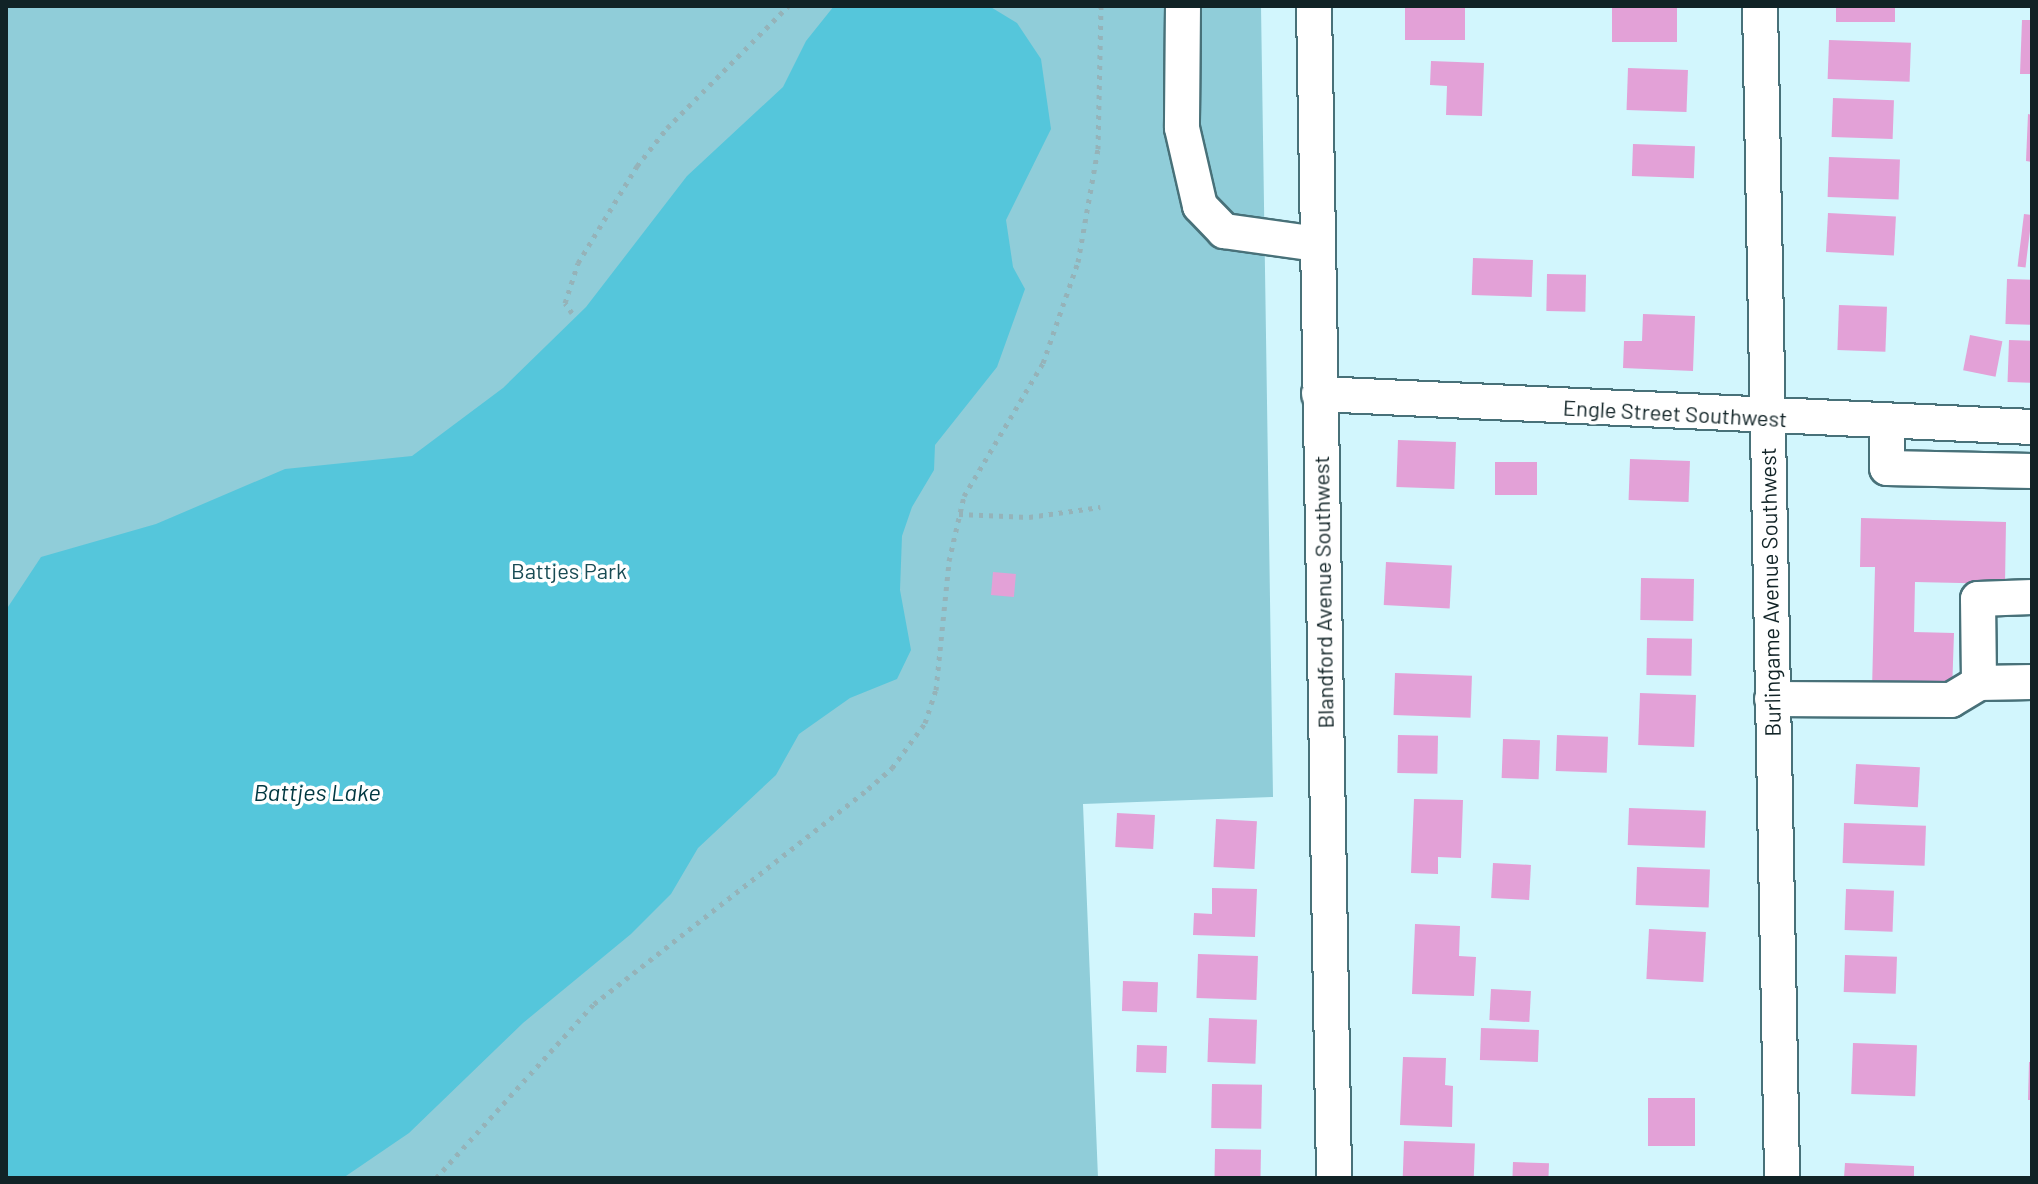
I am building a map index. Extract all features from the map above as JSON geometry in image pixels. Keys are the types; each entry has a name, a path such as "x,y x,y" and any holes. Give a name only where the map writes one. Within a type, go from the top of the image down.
{"street":[{"path":"1183,6 1182,128 1187,167 1200,206 1224,231 1317,244"},
{"name":"Blandford Avenue Southwest","path":"1314,6 1334,1178"},
{"name":"Burlingame Avenue Southwest","path":"1760,6 1782,1178"},
{"name":"Engle Street Southwest","path":"1319,394 1767,419 2032,427"},
{"path":"1887,422 1887,468 2032,471"},
{"path":"1979,683 1978,599 2032,597"},
{"path":"1772,699 1951,700 1979,683 2032,682"}],"path":[{"path":"572,313 565,303 578,263 637,166 667,128 788,6"},
{"path":"436,1178 594,1004 868,789 911,745 936,690 946,582 959,514 1043,363 1070,290 1098,149 1101,6"},
{"path":"959,514 1029,517 1100,507"}],"green space":[{"name":"Battjes Park","path":"6,6 1261,6 1273,797 1083,804 1098,1178 6,1178"}],"water":[{"name":"Battjes Lake","path":"834,6 989,6 1017,23 1041,59 1051,129 1006,220 1013,267 1025,289 997,367 935,445 934,470 912,507 902,536 900,590 911,650 897,679 850,698 799,734 776,775 698,848 671,894 631,934 523,1023 409,1133 343,1178 6,1178 6,610 41,557 156,524 285,469 412,456 503,388 586,307 687,176 783,87 806,41"}],"building":[{"path":"1405,6 1465,6 1465,40 1405,40"},
{"path":"1612,6 1677,6 1677,42 1612,42"},
{"path":"1836,6 1895,6 1895,22 1836,22"},
{"path":"2022,20 2032,20 2032,74 2020,74"},
{"path":"1829,40 1911,43 1910,82 1828,79"},
{"path":"1431,61 1484,63 1482,116 1446,115 1447,86 1430,85"},
{"path":"1628,68 1688,70 1686,112 1627,110"},
{"path":"1833,98 1894,100 1893,139 1832,137"},
{"path":"2028,114 2032,115 2032,162 2026,161"},
{"path":"1633,144 1695,146 1694,178 1632,176"},
{"path":"1829,157 1900,159 1899,199 1828,197"},
{"path":"1828,213 1896,217 1894,256 1826,252"},
{"path":"2024,214 2032,215 2025,268 2018,267"},
{"path":"1473,258 1533,260 1532,297 1472,295"},
{"path":"1547,274 1586,275 1585,312 1546,311"},
{"path":"2007,279 2032,280 2030,325 2005,324"},
{"path":"1839,305 1887,307 1885,352 1837,350"},
{"path":"1643,314 1695,316 1693,371 1623,368 1624,341 1642,341"},
{"path":"1970,335 2002,341 1996,377 1963,370"},
{"path":"2009,340 2032,341 2031,383 2008,382"},
{"path":"1398,440 1456,442 1454,489 1396,487"},
{"path":"1630,459 1690,461 1689,502 1629,500"},
{"path":"1495,462 1537,462 1537,495 1495,495"},
{"path":"1861,518 2006,522 2005,584 1915,582 1914,632 1954,633 1952,692 1872,690 1875,567 1860,567"},
{"path":"1386,562 1452,565 1450,608 1384,605"},
{"path":"993,572 1016,574 1014,597 991,595"},
{"path":"1641,578 1694,579 1693,621 1640,620"},
{"path":"1647,638 1692,639 1691,676 1646,675"},
{"path":"1395,673 1472,676 1470,718 1394,715"},
{"path":"1640,693 1696,695 1694,747 1638,745"},
{"path":"1398,735 1438,736 1437,774 1397,773"},
{"path":"1557,735 1608,737 1607,773 1556,771"},
{"path":"1503,739 1540,740 1539,779 1502,778"},
{"path":"1856,764 1920,767 1918,807 1854,804"},
{"path":"1414,799 1463,800 1461,858 1438,857 1438,874 1411,873"},
{"path":"1629,808 1706,811 1705,848 1628,845"},
{"path":"1117,813 1155,815 1153,849 1115,847"},
{"path":"1216,819 1257,821 1254,869 1213,867"},
{"path":"1844,823 1926,826 1925,866 1843,863"},
{"path":"1493,863 1531,865 1529,900 1491,898"},
{"path":"1637,867 1710,870 1709,908 1636,905"},
{"path":"1212,888 1257,889 1255,937 1193,935 1194,913 1212,914"},
{"path":"1846,889 1894,891 1893,932 1845,930"},
{"path":"1415,924 1460,926 1459,956 1476,957 1474,996 1412,994"},
{"path":"1649,929 1706,932 1703,982 1646,979"},
{"path":"1198,954 1258,956 1256,1000 1196,998"},
{"path":"1845,955 1897,957 1896,994 1844,992"},
{"path":"1123,981 1158,982 1157,1012 1122,1011"},
{"path":"1491,989 1531,991 1529,1022 1489,1020"},
{"path":"1209,1018 1257,1020 1255,1064 1207,1062"},
{"path":"1481,1028 1539,1030 1538,1062 1480,1060"},
{"path":"1853,1043 1917,1045 1915,1096 1851,1094"},
{"path":"1137,1045 1167,1046 1166,1073 1136,1072"},
{"path":"1403,1057 1446,1058 1445,1085 1453,1086 1452,1127 1400,1125"},
{"path":"2029,1062 2032,1062 2032,1100 2028,1100"},
{"path":"1212,1084 1262,1085 1261,1129 1211,1128"},
{"path":"1648,1098 1695,1098 1695,1146 1648,1146"},
{"path":"1404,1141 1475,1143 1474,1178 1403,1178"},
{"path":"1215,1149 1261,1150 1261,1178 1214,1178"},
{"path":"1513,1162 1549,1163 1548,1178 1512,1178"},
{"path":"1845,1163 1914,1166 1914,1178 1844,1178"}]}
